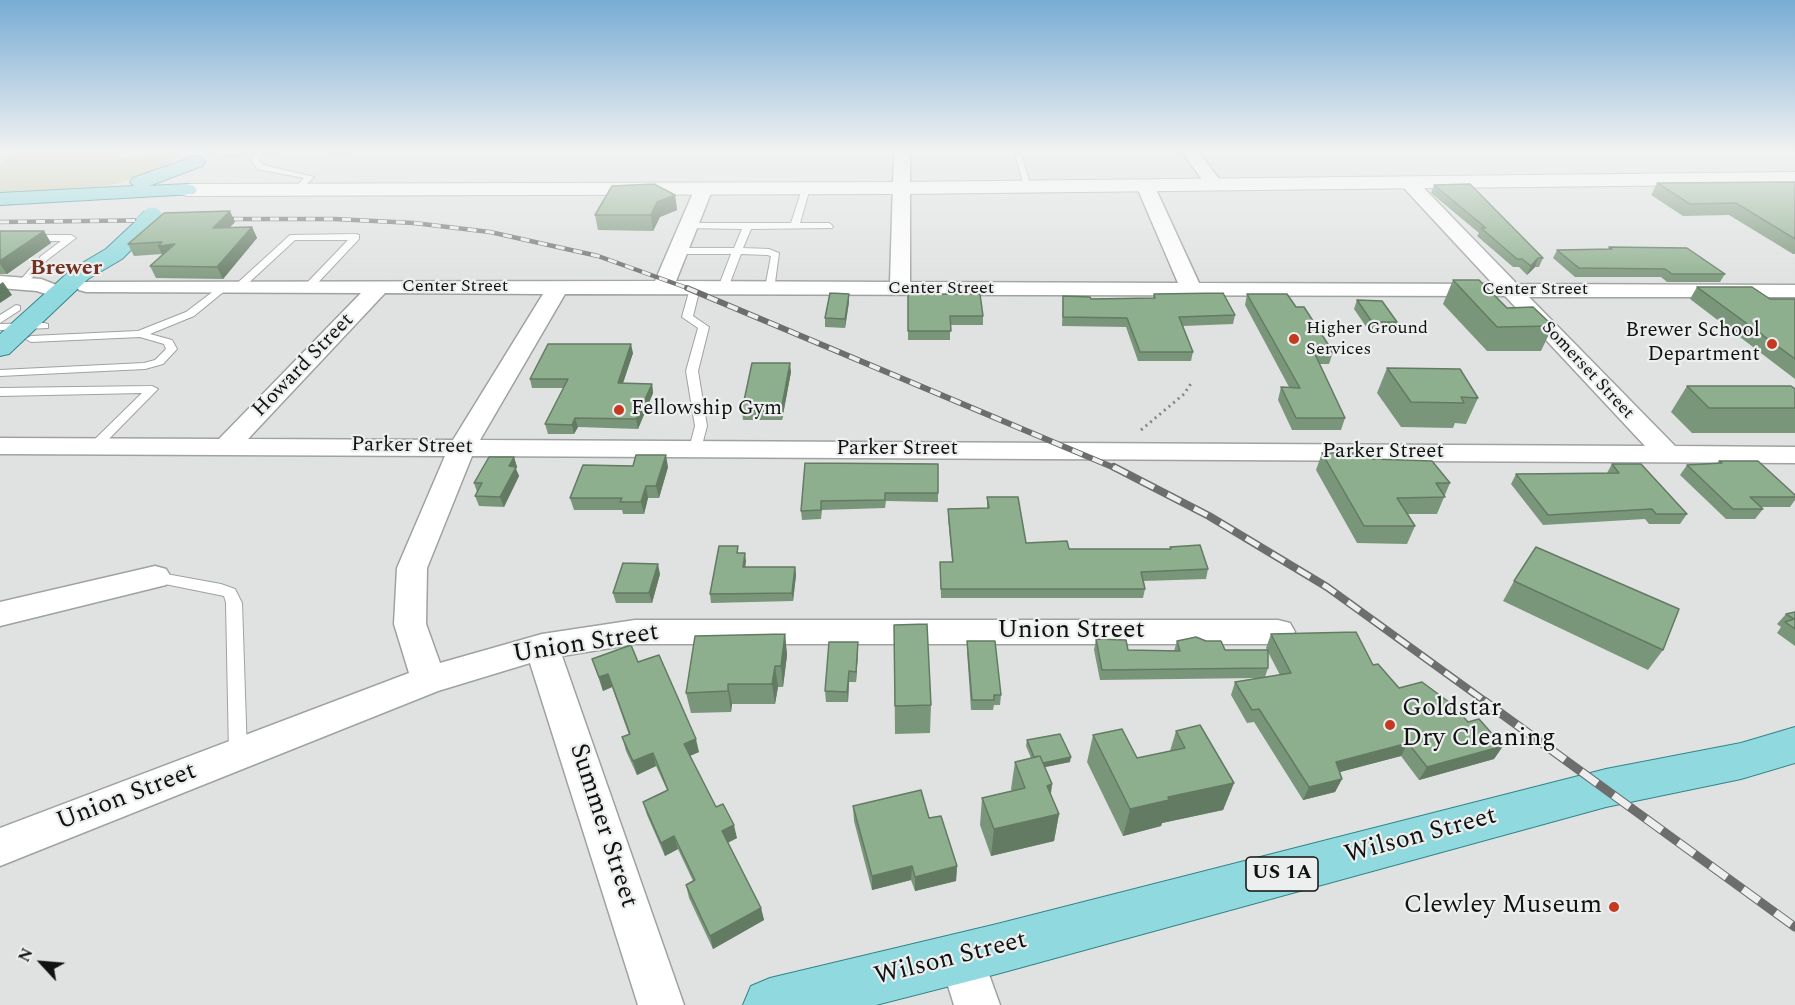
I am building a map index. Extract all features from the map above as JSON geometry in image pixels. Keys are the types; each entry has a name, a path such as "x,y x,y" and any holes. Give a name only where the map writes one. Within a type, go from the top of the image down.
{"main road":[{"path":"0,199 36,197"},
{"path":"0,208 132,197"},
{"path":"0,348 19,324 60,293 87,268 114,254 174,197"},
{"path":"0,372 19,324 86,286 106,268 114,254"},
{"name":"Wilson Street","path":"770,1005 1606,788 1741,760 1795,745"}],"street":[{"path":"663,288 701,197"},
{"path":"900,288 902,197"},
{"path":"1151,197 1191,289"},
{"name":"Somerset Street","path":"1422,197 1666,454"},
{"path":"0,282 41,285 60,293"},
{"name":"Center Street","path":"86,286 1795,291"},
{"name":"Howard Street","path":"228,445 379,287"},
{"path":"429,680 410,624 412,568 462,448 558,287"},
{"name":"Parker Street","path":"0,446 228,445 1795,455"},
{"path":"0,614 155,577"},
{"name":"Union Street","path":"0,847 429,680 542,647 635,632 1278,632"},
{"name":"Summer Street","path":"542,647 661,1005"},
{"path":"961,957 977,1005"}],"lane":[{"path":"795,226 803,197"},
{"path":"689,226 829,226"},
{"path":"723,288 748,226"},
{"path":"140,334 190,315 231,287 293,237 356,237 308,287"},
{"path":"0,238 71,238 44,258 23,283"},
{"path":"678,251 769,252 776,255 770,288"},
{"path":"695,288 687,317 704,327 692,371 701,426 695,449"},
{"path":"0,372 145,366 159,362 172,349 168,342 140,334 19,324"},
{"path":"0,392 152,389 96,445"},
{"path":"155,577 221,589 230,593 234,603 238,754"}],"path":[{"path":"1144,451 1140,431 1184,394 1192,382"}],"building":[{"path":"606,197 670,197 657,202 651,215 595,215"},
{"path":"1448,197 1483,197 1543,258 1538,258 1531,266 1522,259 1517,259 1481,228 1486,228"},
{"path":"1679,197 1795,197 1795,239 1736,203 1690,204"},
{"path":"230,211 213,228 252,227 217,267 150,266 175,244 158,246 162,242 128,244 164,213"},
{"path":"0,231 44,231 0,261"},
{"path":"1609,247 1687,248 1725,274 1672,274 1665,269 1579,268 1557,250 1612,249"},
{"path":"1453,280 1479,280 1507,308 1533,307 1553,326 1497,327"},
{"path":"1697,287 1752,287 1770,299 1795,299 1795,359"},
{"path":"908,291 933,291 933,294 980,294 983,316 950,316 951,331 908,331"},
{"path":"830,293 849,294 845,319 825,318"},
{"path":"1223,293 1235,315 1179,317 1193,352 1140,352 1127,318 1063,317 1063,296 1090,297 1091,299 1155,298 1154,294"},
{"path":"1247,294 1287,294 1296,307 1304,307 1333,352 1314,352 1345,418 1296,418 1281,387 1300,388"},
{"path":"1357,300 1382,301 1397,322 1372,322"},
{"path":"548,344 631,344 618,383 652,384 636,419 575,418 572,425 545,424 568,379 530,379"},
{"path":"752,363 790,363 781,411 742,410"},
{"path":"1387,368 1460,369 1478,398 1461,397 1464,403 1411,402"},
{"path":"1687,386 1791,386 1795,389 1795,408 1709,408"},
{"path":"1322,453 1368,453 1372,459 1432,461 1450,483 1436,483 1445,497 1397,498 1415,526 1364,526"},
{"path":"636,455 666,455 656,486 646,486 641,502 620,502 622,498 570,498 583,465 633,466"},
{"path":"489,457 514,457 509,466 516,467 500,497 475,496 482,483 474,483"},
{"path":"1719,461 1758,461 1795,497 1750,497 1763,509 1733,509 1687,465 1722,463"},
{"path":"805,463 938,464 938,493 885,493 885,500 821,501 821,510 801,511"},
{"path":"1612,464 1641,464 1687,514 1656,514 1652,509 1548,515 1516,474 1619,473"},
{"path":"987,497 1018,497 1026,543 1067,541 1069,549 1171,549 1170,547 1200,545 1208,569 1141,572 1145,589 941,589 940,562 953,562 948,509 989,508"},
{"path":"719,546 738,546 737,553 745,553 743,567 795,567 792,593 710,594"},
{"path":"1536,547 1679,609 1663,650 1514,581"},
{"path":"623,563 658,564 649,593 613,593"},
{"path":"1795,612 1795,629 1785,622 1794,619 1786,614"},
{"path":"927,624 931,705 895,706 894,625"},
{"path":"1356,632 1373,665 1378,664 1399,688 1422,682 1453,705 1468,722 1479,719 1503,746 1427,767 1408,743 1336,762 1342,779 1309,787 1259,709 1252,710 1235,682 1291,673 1271,634"},
{"path":"785,634 781,666 775,666 772,684 728,684 728,691 686,693 695,636"},
{"path":"1196,637 1206,641 1221,641 1225,650 1268,650 1268,668 1102,670 1096,639 1126,640 1128,650 1180,651 1177,641"},
{"path":"967,641 995,641 1001,695 994,695 994,700 972,700"},
{"path":"829,642 858,642 856,672 849,671 847,692 825,691"},
{"path":"631,645 638,662 659,655 696,739 684,744 716,807 723,804 734,825 722,831 761,908 710,936 686,885 695,880 674,836 661,843 643,802 668,790 653,753 633,761 622,737 630,734 608,674 599,677 592,659"},
{"path":"1200,725 1234,783 1168,797 1169,800 1130,809 1093,735 1122,729 1137,758 1185,748 1176,731"},
{"path":"1060,734 1071,757 1043,763 1040,756 1034,757 1027,740"},
{"path":"1040,756 1052,784 1047,786 1059,814 994,829 982,798 1025,788 1015,762"},
{"path":"921,790 929,818 941,816 957,866 915,877 912,866 872,876 853,806"}],"railway":[{"path":"216,219 335,219 414,223 490,232 598,256 690,289"},
{"path":"0,222 171,220"},
{"path":"687,288 1117,469"},
{"path":"1114,467 1209,516 1327,587 1486,702"},
{"path":"1484,701 1795,927"}],"place":[{"name":"Higher Ground Services","path":"1294,339"},
{"name":"Brewer School Department","path":"1772,344"},
{"name":"Fellowship Gym","path":"619,410"},
{"name":"Goldstar Dry Cleaning","path":"1390,725"},
{"name":"Clewley Museum","path":"1614,907"}],"district":[{"name":"Brewer","path":"66,270"}]}
